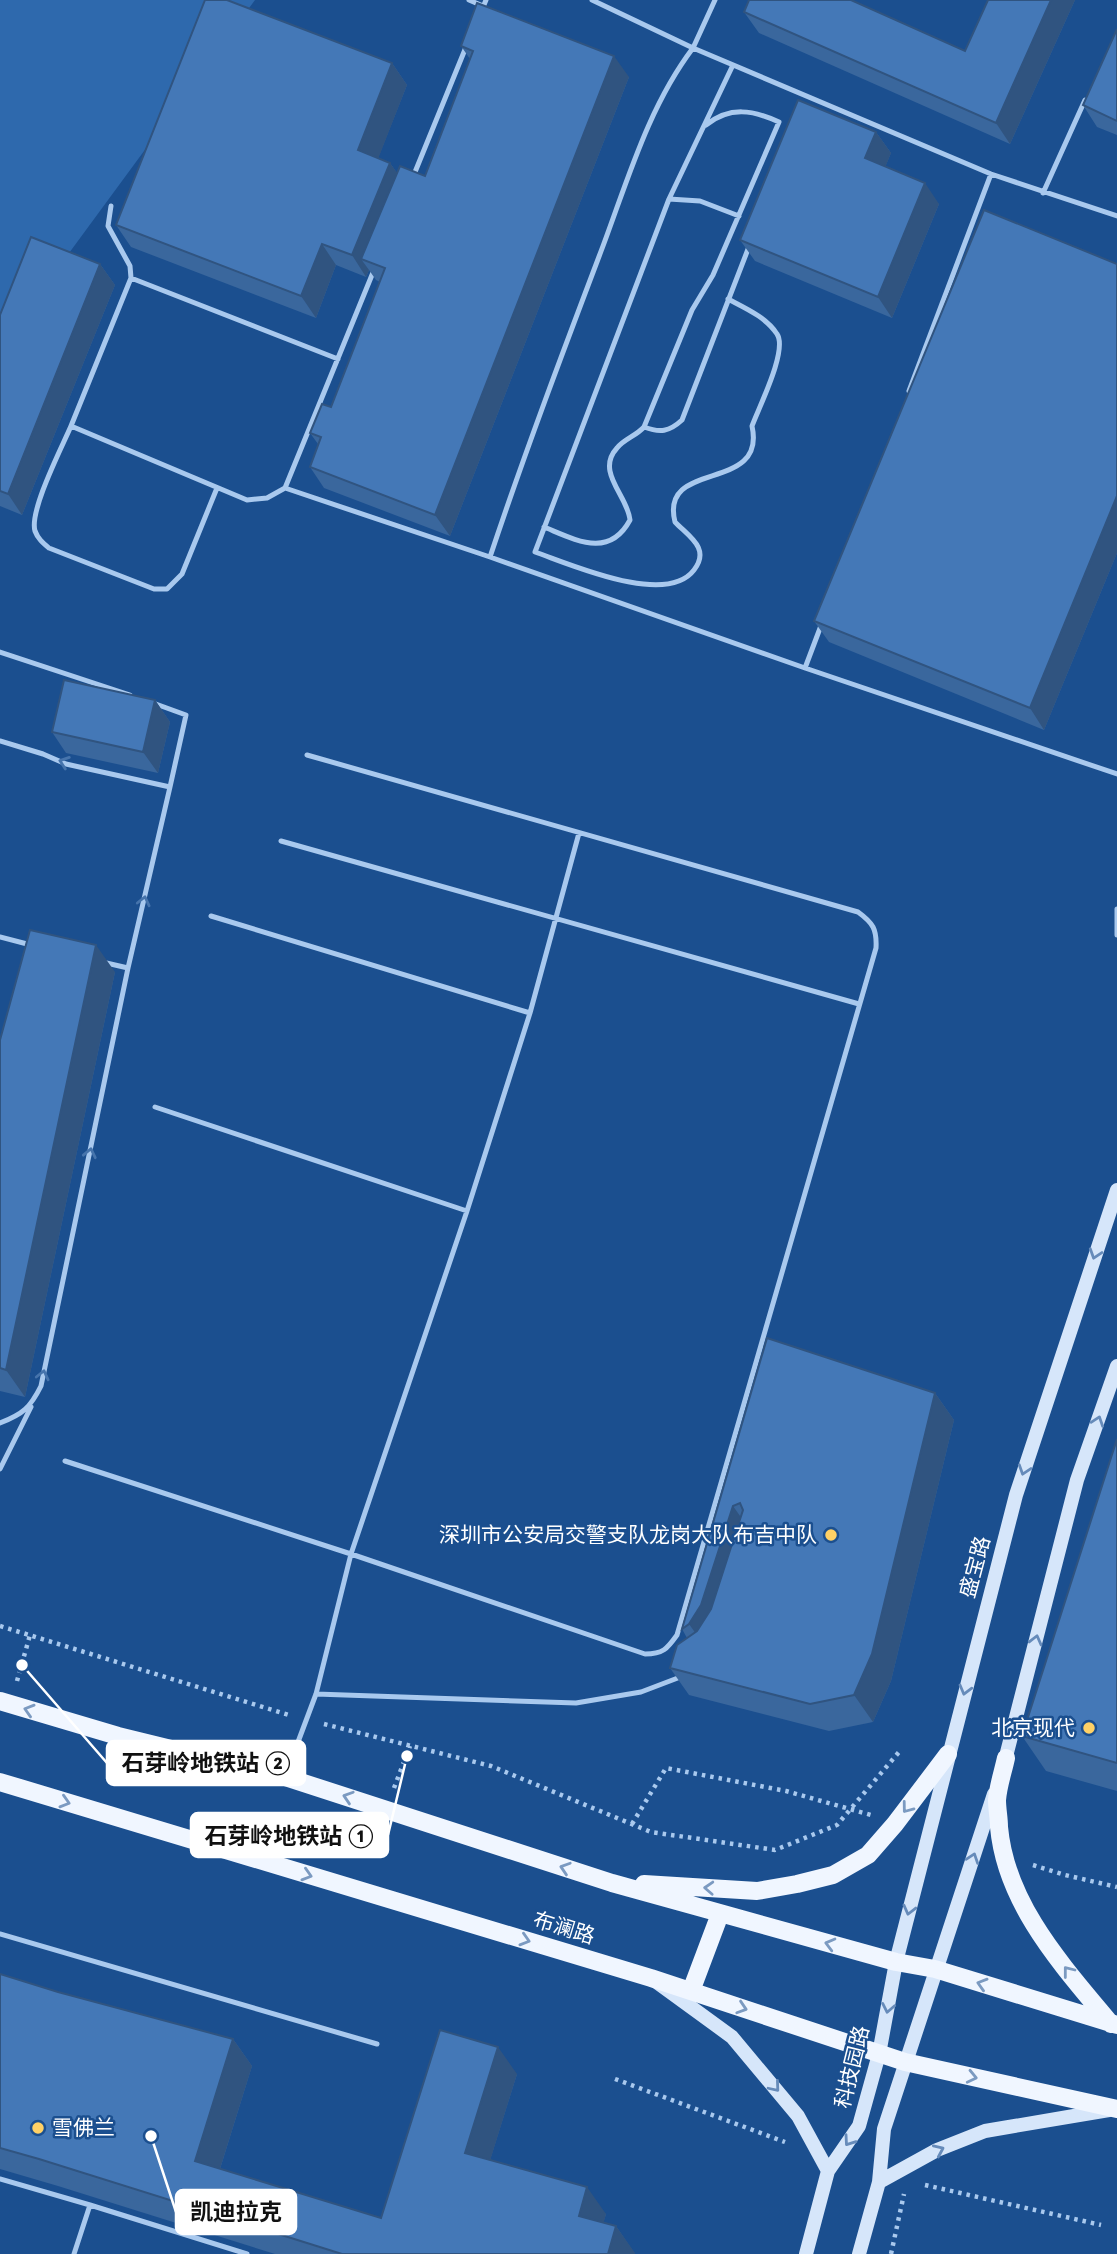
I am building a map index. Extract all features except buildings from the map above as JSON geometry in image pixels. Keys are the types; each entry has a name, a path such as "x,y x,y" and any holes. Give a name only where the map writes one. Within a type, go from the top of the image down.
{"main road":[{"name":"盛宝路","path":"896,1962 1016,1495 1117,1189"},
{"path":"1114,2024 1054,1952 1029,1917 1014,1887 1000,1841 997,1801 1077,1480 1117,1366"},
{"path":"5,1703 118,1736 285,1777 612,1883 896,1962 935,1969 1114,2024"},
{"path":"612,1883 757,1891 833,1875 868,1855 948,1754"},
{"path":"859,2254 879,2182 884,2129 1006,1758"},
{"name":"布澜路","path":"0,1782 651,1978 905,2062 1116,2109"},
{"path":"691,1991 720,1914"},
{"name":"科技园路","path":"806,2254 828,2171 859,2126 879,2053 896,1962"},
{"path":"651,1978 732,2037 798,2116 828,2171"},
{"path":"879,2182 937,2150 985,2132 1116,2109"}],"lane":[{"path":"469,0 485,3 478,18"},
{"path":"592,0 732,67 991,174 1117,216"},
{"path":"490,557 522,461 656,108 676,70 693,48 715,0"},
{"path":"411,182 468,44"},
{"path":"728,299 766,323 778,335 780,352 752,426 754,436 748,455 741,464 731,470 692,482 679,490 673,502 675,522 695,540 700,549 701,557 691,574 652,585 621,581 535,552 669,199 732,67"},
{"path":"1043,193 1089,93"},
{"path":"704,127 715,118 743,111 760,114 787,125"},
{"path":"544,527 591,544 616,538 625,530 630,520 629,512 612,480 609,470 611,456 618,446 644,428 692,310 713,275 779,122"},
{"path":"908,395 991,174"},
{"path":"669,199 699,201 739,216"},
{"path":"111,206 108,226 130,266 131,278 47,480 34,518 34,529 40,541 49,548 154,589 167,589 182,574 217,488"},
{"path":"644,428 664,432 682,420 752,238"},
{"path":"71,426 247,500 267,498 285,488 379,258"},
{"path":"131,278 338,359"},
{"path":"285,488 1117,774"},
{"path":"805,668 824,616"},
{"path":"0,652 133,696"},
{"path":"0,1468 41,1386 128,968 186,715 146,701"},
{"path":"0,741 66,764 170,787"},
{"path":"65,1461 645,1654 659,1654 667,1650 677,1635 876,948 876,934 872,922 858,912 307,755"},
{"path":"285,1777 316,1694 351,1554 467,1211 530,1013 579,833"},
{"path":"281,841 859,1004"},
{"path":"1117,909 1117,935"},
{"path":"211,916 530,1013"},
{"path":"0,937 35,946 34,953"},
{"path":"88,958 128,968"},
{"path":"155,1107 467,1211"},
{"path":"0,1423 18,1416 32,1404"},
{"path":"316,1694 576,1703 641,1692 690,1672"},
{"path":"0,1934 377,2044"},
{"path":"0,2179 247,2254"},
{"path":"74,2254 90,2205"}],"path":[{"path":"0,1626 307,1720 491,1766 651,1832 775,1850 837,1825 899,1752"},
{"path":"5,1703 30,1635"},
{"path":"386,1810 410,1746"},
{"path":"632,1824 666,1768 786,1791"},
{"path":"1065,1875 1117,1887"},
{"path":"615,2079 783,2142"},
{"path":"928,2186 1101,2225"},
{"path":"891,2254 903,2200"}],"shaded area":[{"path":"0,0 255,0 61,264 0,422"}],"place":[{"name":"深圳市公安局交警支队龙岗大队布吉中队","path":"831,1535"},
{"name":"石芽岭地铁站 ②","path":"22,1665"},
{"name":"北京现代","path":"1089,1728"},
{"name":"石芽岭地铁站 ①","path":"407,1756"},
{"name":"雪佛兰","path":"38,2128"},
{"name":"凯迪拉克","path":"151,2136"}]}
